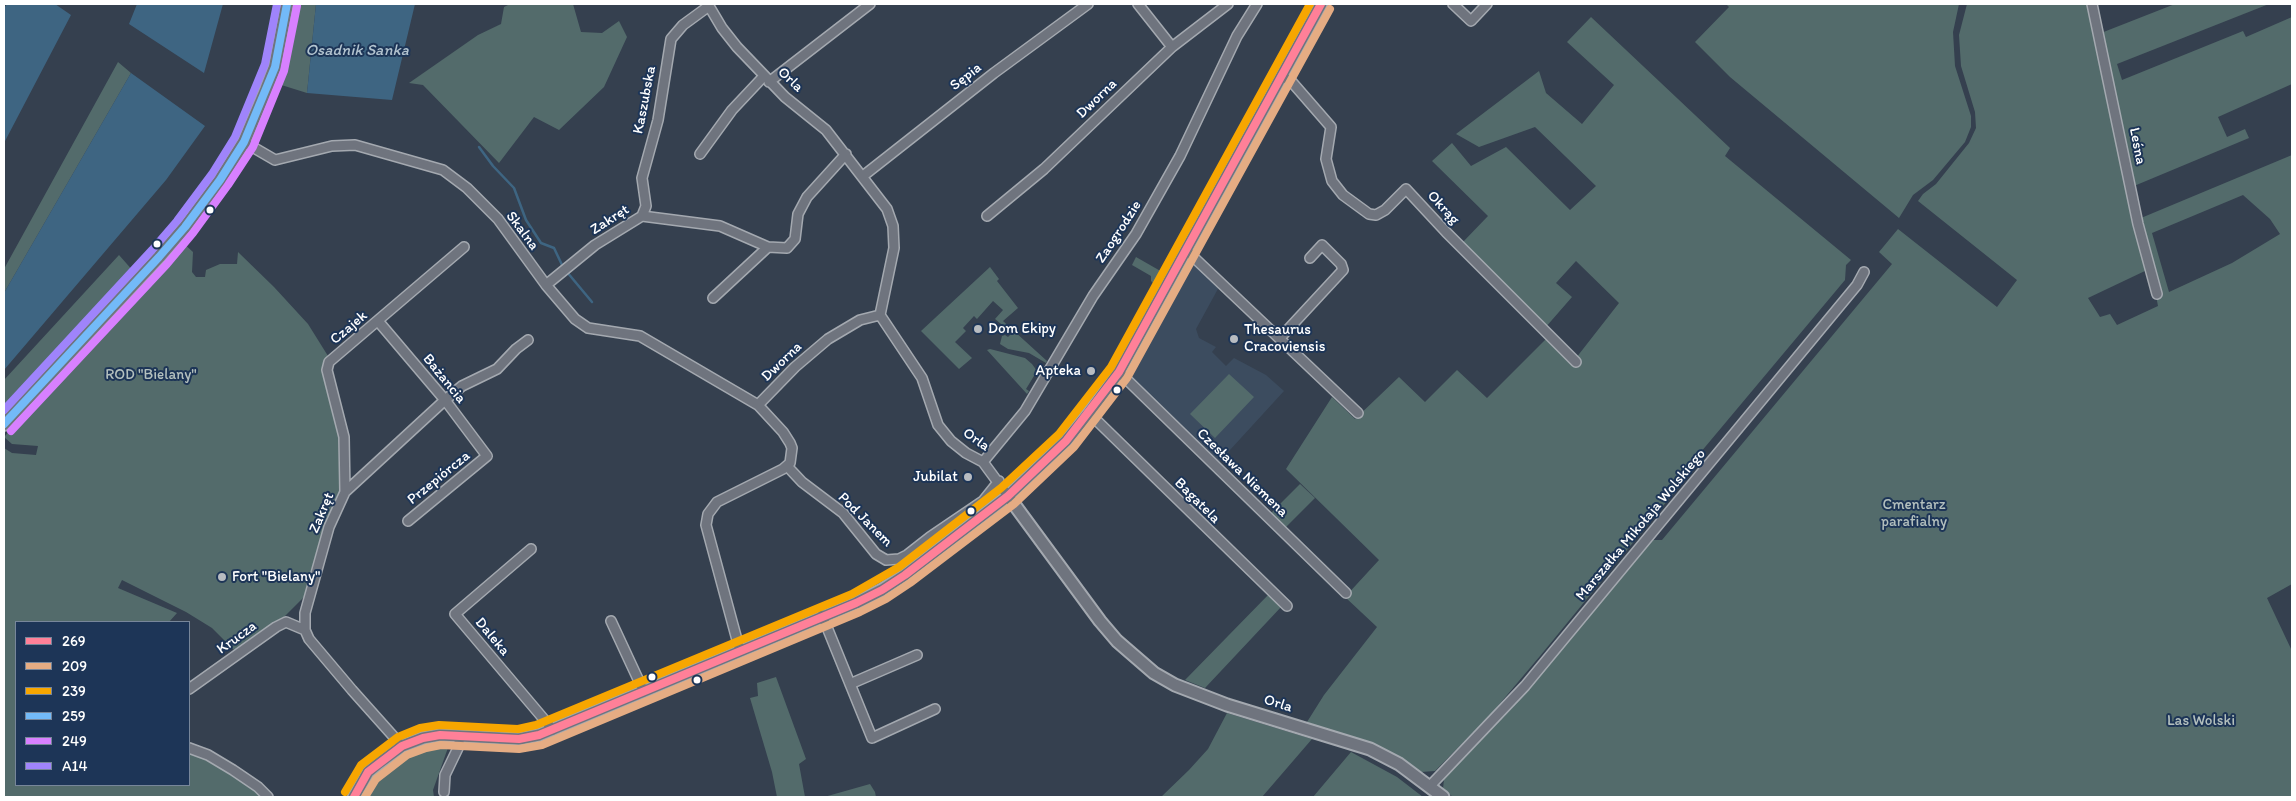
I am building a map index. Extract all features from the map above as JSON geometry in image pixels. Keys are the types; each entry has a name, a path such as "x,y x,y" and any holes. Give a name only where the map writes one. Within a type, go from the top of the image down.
{"main road":[{"path":"4,424 185,228 215,187 244,142 275,67 287,4"}],"street":[{"path":"700,154 732,110 766,79 870,4"},
{"name":"Sępia","path":"863,176 994,73 1088,4"},
{"path":"1138,4 1172,48"},
{"name":"Dworna","path":"987,216 1044,169 1172,48 1228,4"},
{"name":"Zaogrodzie","path":"983,462 1025,411 1093,296 1136,234 1180,156 1237,36 1257,4"},
{"path":"354,797 368,772 402,746 423,738 440,735 520,740 553,730 822,615 864,599 905,576 1008,496 1043,465 1089,413 1118,372 1320,4"},
{"path":"1453,4 1471,21 1487,4"},
{"name":"Leśna","path":"2092,4 2138,224 2156,294"},
{"name":"Orla","path":"710,5 722,28 766,79 826,130 888,209 893,226 894,248 880,315 922,378 938,425 951,441 966,454 983,462 999,481 1100,621 1117,641 1154,673 1175,686 1227,705 1370,749 1399,764 1443,797"},
{"name":"Kaszubska","path":"642,216 646,206 642,178 658,120 671,40 683,25 710,5"},
{"name":"Okrąg","path":"1281,76 1291,81 1331,127 1326,159 1329,174 1343,195 1369,214 1376,215 1385,210 1406,189 1446,232 1576,362"},
{"name":"Skalna","path":"244,142 275,160 332,146 355,145 443,170 467,188 498,219 570,315 588,328 640,336 758,405"},
{"path":"642,216 720,226 768,247 787,248 794,239 798,214 807,198 846,154"},
{"name":"Zakręt","path":"546,285 595,245 642,216"},
{"path":"1280,338 1343,270 1341,264 1322,245 1310,258"},
{"name":"Czajek","path":"345,492 344,436 327,370 329,362 464,247"},
{"path":"713,298 768,247"},
{"path":"1186,250 1358,413"},
{"name":"Marszałka Mikołaja Wolskiego","path":"1429,787 1525,686 1851,293 1864,272"},
{"name":"Dworna","path":"758,405 795,367 828,339 860,320 880,315"},
{"name":"Bażancia","path":"378,321 445,400 487,456"},
{"name":"Zakręt","path":"305,630 305,613 325,541 345,492 445,400 462,386 497,369 516,349 528,340"},
{"name":"Czesława Niemena","path":"1118,372 1346,593"},
{"path":"740,651 706,525 708,514 717,502 786,466 790,462 790,443 783,432 758,405"},
{"name":"Bagatela","path":"1089,413 1287,606"},
{"name":"Przepiórcza","path":"408,520 487,456"},
{"name":"Pod Janem","path":"786,466 802,482 843,513 876,554 886,560 899,559 907,555 983,501 999,481"},
{"name":"Daleka","path":"531,548 455,614 553,730"},
{"path":"822,615 872,738 935,709"},
{"path":"611,621 644,692"},
{"name":"Krucza","path":"190,688 276,627 286,622 305,630"},
{"path":"305,630 309,638 334,668 402,746"},
{"path":"850,684 917,654"},
{"path":"444,792 445,775 458,748 460,736"},
{"path":"190,748 208,755 233,770 258,787 268,797"}],"shaded area":[{"path":"1194,262 1219,287 1196,329 1199,338 1216,347 1212,352 1226,366 1234,358 1266,375 1284,391 1219,462 1130,377"}],"green space":[{"path":"291,4 316,4 307,93 275,83"},
{"path":"510,4 573,4 581,32 602,33 619,21 627,37 604,87 559,130 534,117 499,163 423,85 409,83 478,35 501,24 504,7"},
{"path":"1726,4 1959,4 1953,32 1955,66 1971,116 1971,127 1965,142 1933,180 1913,195 1899,218 1730,77 1695,42 1729,7"},
{"path":"1967,4 2089,4 2147,270 2088,298 2100,317 2110,314 2117,325 2158,306 2141,218 2292,155 2292,584 2267,598 2292,651 2292,797 1453,797 1443,789 1444,779 1511,709 1653,540 1662,540 1892,264 1879,252 1898,229 1997,307 2017,280 1918,201 1923,194 1936,184 1969,143 1976,128 1975,112 1961,66 1959,35","holes":["2243,195 2270,219 2280,234 2232,263 2169,292 2152,233"]},
{"path":"2175,4 2269,4 2117,64 2122,80 2243,31 2246,37 2292,17 2292,84 2218,117 2227,137 2245,129 2249,138 2134,186 2101,33"},
{"path":"1591,17 1730,148 1725,156 1851,260 1846,265 1845,280 1685,471 1686,478 1540,656 1491,714 1435,771 1421,772 1382,750 1307,722 1324,695 1377,627 1345,597 1379,560 1286,469 1332,397 1355,419 1399,377 1425,402 1457,370 1487,398 1548,337 1580,367 1576,358 1619,303 1576,261 1556,283 1572,297 1545,328 1462,243 1488,216 1432,161 1452,143 1471,166 1506,147 1570,210 1596,186 1535,127 1479,147 1456,134 1539,71 1546,93 1582,124 1614,85 1567,42"},
{"path":"118,62 131,73 4,293 4,269"},
{"name":"ROD \"Bielany\"","path":"182,242 193,252 192,272 196,277 205,277 206,270 220,264 237,264 238,252 308,324 328,356 323,372 340,421 341,495 326,520 307,594 281,620 235,651 212,628 186,612 122,580 118,588 177,613 170,621 15,621 15,786 190,786 190,751 206,757 256,790 262,797 4,797 4,448 12,453 36,455 38,446 12,444 4,437"},
{"path":"119,255 134,272 4,407 4,380"},
{"path":"1136,257 1164,273 1156,286 1151,281 1151,276 1132,265"},
{"path":"990,267 999,279 997,281 1018,308 1003,321 1047,361 1046,363 1029,353 1008,349 1000,344 1002,336 1008,337 1012,333 995,319 1003,310 993,301 977,319 974,316 963,328 966,331 955,342 972,358 959,369 921,331"},
{"path":"990,349 1025,358 1032,364 1037,371 1026,389 1029,391 1027,394 987,350"},
{"path":"1229,374 1254,397 1215,438 1190,414"},
{"path":"1300,484 1315,498 1286,527 1271,513"},
{"path":"1270,593 1282,606 1205,688 1185,680"},
{"path":"776,677 806,759 799,764 805,797 777,797 772,772 750,698 758,696 757,683"},
{"path":"1227,713 1312,739 1262,797 1161,797 1208,749"},
{"path":"450,742 433,790 434,797 368,797 374,782 394,763 418,746"},
{"path":"1351,752 1397,777 1423,797 1313,797"},
{"path":"870,784 876,797 824,797"}],"water":[{"path":"7,4 55,4 71,15 4,143 4,8"},
{"path":"137,4 223,4 204,73 129,24"},
{"name":"Osadnik Sanka","path":"316,4 415,4 392,100 307,93"},
{"path":"131,73 205,126 166,180 4,370 4,293"}],"waterway":[{"path":"479,147 493,166 514,188 526,220 541,243 554,248 563,267"},
{"path":"567,272 592,302"}],"transit line":[{"name":"A14","path":"4,410 152,250 177,221 212,174 235,137 265,64 277,4"},
{"name":"259","path":"4,424 159,257 185,227 220,180 244,142 275,67 287,4"},
{"name":"239","path":"345,792 361,765 398,737 420,728 439,725 518,729 536,725 852,594 899,567 1001,488 1059,434 1111,367 1310,4"},
{"name":"269","path":"354,797 368,772 402,746 423,738 440,735 519,739 539,735 856,603 882,590 905,575 1008,496 1066,441 1119,372 1321,4"},
{"name":"249","path":"11,431 167,264 193,233 228,185 253,147 284,71 297,6"},
{"name":"209","path":"365,797 376,779 407,755 441,745 519,749 542,745 860,612 886,599 910,583 1014,504 1074,447 1127,378 1330,9"}],"place":[{"name":"Dom Ekipy","path":"978,329"},
{"name":"Thesaurus Cracoviensis","path":"1234,339"},
{"name":"Apteka","path":"1091,371"},
{"name":"Jubilat","path":"968,477"},
{"name":"Fort \"Bielany\"","path":"222,577"}],"park label":[{"name":"Cmentarz parafialny","path":"1914,514"},
{"name":"Las Wolski","path":"2201,721"}]}
